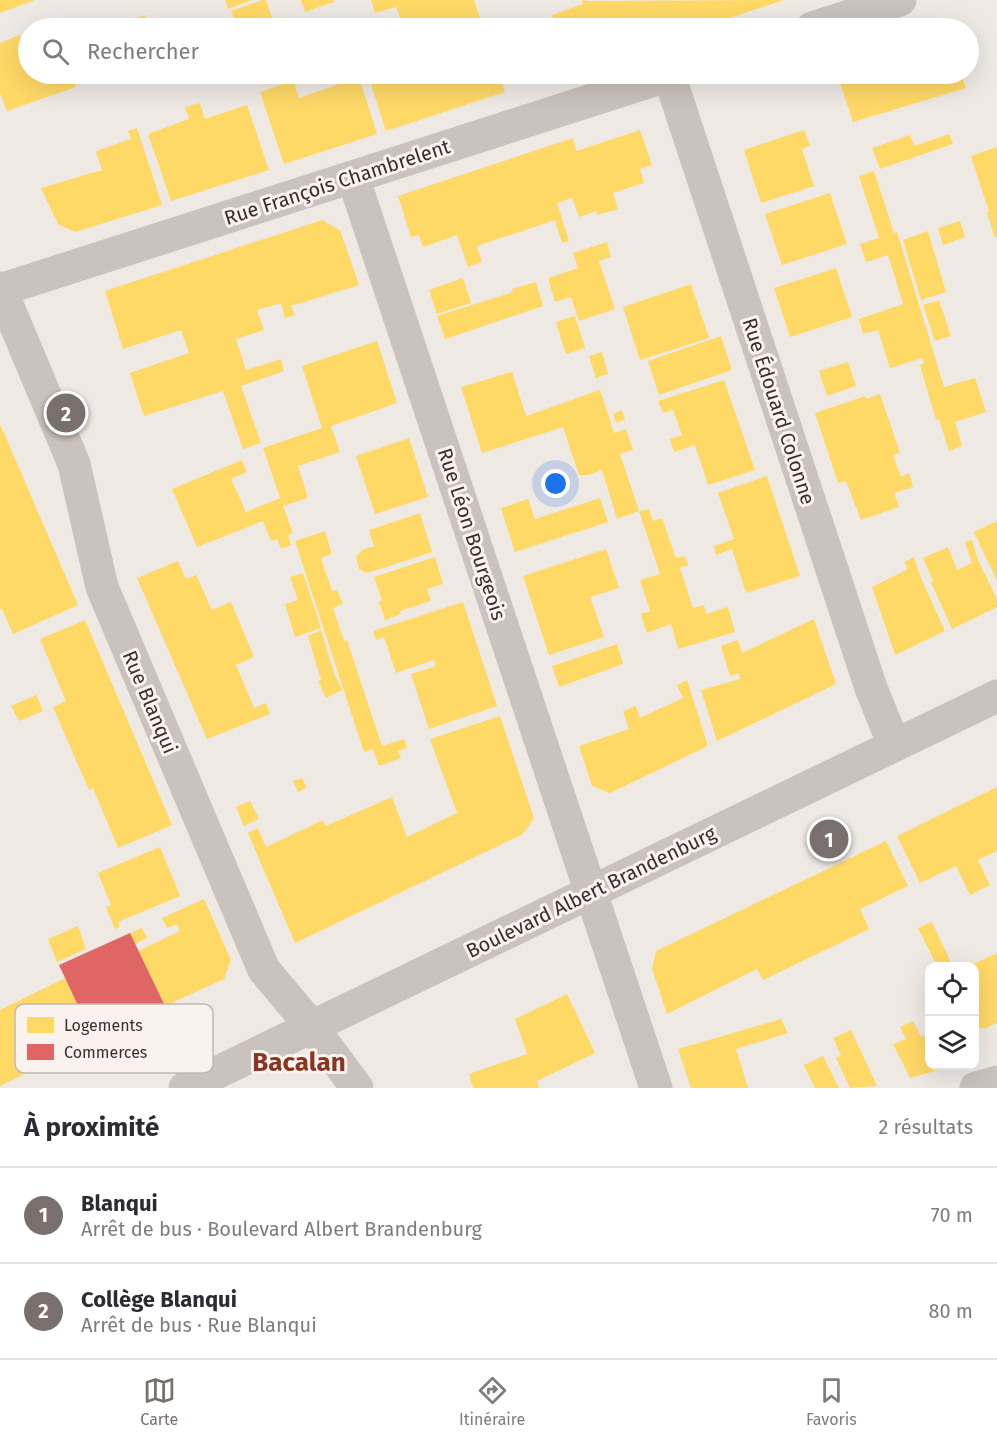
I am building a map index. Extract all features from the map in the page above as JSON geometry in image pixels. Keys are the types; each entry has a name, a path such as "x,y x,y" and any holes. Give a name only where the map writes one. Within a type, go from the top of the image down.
{"street":[{"path":"843,18 900,0"},
{"name":"Rue François Chambrelent","path":"0,290 640,84"},
{"name":"Rue Édouard Colonne","path":"674,84 871,688 894,745"},
{"name":"Rue Léon Bourgeois","path":"353,177 656,1088"},
{"name":"Rue Blanqui","path":"0,290 74,464 102,586 264,970 312,1027 357,1088"},
{"name":"Boulevard Albert Brandenburg","path":"185,1088 997,696"},
{"path":"976,1088 997,1082"}],"building: Logements":[{"path":"0,0 35,0 0,13"},
{"path":"225,0 252,0 228,9"},
{"path":"266,0 272,18 234,18 231,11"},
{"path":"301,0 333,0 334,2 305,12"},
{"path":"371,0 474,0 480,18 400,18 396,7 375,13"},
{"path":"582,0 784,0 729,18 553,18 552,15 583,4"},
{"path":"18,36 18,84 75,84 76,87 7,111 0,93 0,43"},
{"path":"283,84 294,84 299,98 339,84 361,84 377,134 284,164 260,92"},
{"path":"371,84 502,84 505,92 386,131"},
{"path":"840,84 965,84 966,88 853,122"},
{"path":"200,103 205,119 247,105 269,170 171,201 148,134 189,119 185,107"},
{"path":"137,128 162,205 75,232 58,224 41,188 102,170 96,151 131,139 128,131"},
{"path":"640,130 652,165 640,169 644,183 613,193 618,209 597,215 596,211 579,217 572,198 557,203 569,241 562,243 555,220 477,246 482,262 468,267 457,235 423,247 419,235 411,237 398,196 573,138 576,151"},
{"path":"804,130 810,146 802,149 814,186 761,203 744,150"},
{"path":"949,134 953,144 880,169 872,148 910,135 914,146"},
{"path":"997,147 997,237 995,238 971,156"},
{"path":"874,171 894,233 897,232 944,387 975,378 986,412 955,422 962,446 949,451 939,419 936,420 920,365 924,363 922,358 890,368 878,330 863,334 859,319 903,304 888,255 866,262 860,244 879,238 859,176"},
{"path":"830,193 847,244 782,265 765,214"},
{"path":"322,220 340,230 359,285 291,306 295,315 285,318 281,303 257,310 264,330 236,339 246,370 281,359 284,371 241,386 261,443 243,449 223,391 144,416 130,373 189,353 181,330 123,349 105,291"},
{"path":"960,221 965,237 943,245 938,228"},
{"path":"928,231 946,292 921,300 903,240"},
{"path":"607,242 611,257 599,261 615,309 579,321 571,297 555,302 548,278 578,268 573,253"},
{"path":"836,268 852,317 790,337 774,288"},
{"path":"463,278 471,303 437,314 429,290"},
{"path":"536,282 543,306 445,339 437,316 513,292 512,289"},
{"path":"691,284 709,338 640,360 623,307"},
{"path":"939,300 951,336 935,341 923,305"},
{"path":"575,316 585,348 566,354 556,322"},
{"path":"721,336 732,370 659,395 648,361"},
{"path":"377,341 397,403 331,426 340,452 298,466 308,498 283,506 293,533 288,535 291,545 281,549 277,539 271,541 263,521 197,547 172,489 242,460 247,472 231,479 246,512 280,498 263,448 322,428 302,366"},
{"path":"602,352 608,374 596,378 589,356"},
{"path":"848,362 856,386 827,396 819,371"},
{"path":"512,372 526,416 600,390 614,433 626,429 633,450 620,454 639,511 617,519 602,470 588,475 579,475 563,427 482,453 461,387"},
{"path":"724,380 755,470 708,485 695,445 674,452 670,439 682,435 673,410 663,413 658,401"},
{"path":"880,394 900,453 893,455 901,477 909,473 913,487 894,493 899,507 861,520 846,481 838,483 815,413 865,396 866,399"},
{"path":"622,410 625,420 616,423 613,414"},
{"path":"0,424 78,605 13,634 2,609 0,610"},
{"path":"409,438 428,497 375,514 356,456"},
{"path":"767,476 800,576 746,593 732,549 716,555 714,546 734,539 718,493"},
{"path":"600,498 608,522 515,552 501,508 528,499 535,519"},
{"path":"649,509 653,521 662,518 676,558 685,556 688,565 680,568 693,608 704,605 706,614 728,607 735,632 678,649 671,624 647,633 641,614 650,611 640,580 660,574 639,511"},
{"path":"420,513 432,552 371,572 366,573 359,569 356,557 362,550 374,546 369,530"},
{"path":"997,521 997,581 974,532"},
{"path":"325,531 332,554 321,558 332,591 337,590 343,604 333,608 344,641 347,640 382,746 404,739 407,748 398,751 401,758 379,766 373,749 364,752 295,541"},
{"path":"972,540 978,560 997,599 997,607 952,629 923,558 948,547 957,570 972,563 965,542"},
{"path":"606,549 619,588 590,597 604,637 549,655 523,576"},
{"path":"435,557 443,584 427,589 431,601 400,611 401,614 385,620 379,602 382,600 374,577"},
{"path":"914,557 945,631 895,655 872,587 908,569 904,562"},
{"path":"178,561 186,579 196,575 212,610 231,602 254,657 236,665 254,708 266,703 270,714 207,739 137,578"},
{"path":"303,573 321,628 295,637 285,604 298,600 290,577"},
{"path":"463,602 497,706 429,729 411,674 436,666 434,660 396,673 384,637 376,640 373,631"},
{"path":"814,619 836,684 717,741 701,690 740,679 739,673 730,676 721,646 738,640 742,653"},
{"path":"85,620 172,825 118,848 93,788 89,790 53,707 66,701 40,639"},
{"path":"321,630 334,673 342,690 326,698 318,681 321,680 308,636"},
{"path":"617,644 623,664 559,687 552,666"},
{"path":"687,680 708,746 610,793 592,786 579,746 629,729 623,711 636,706 640,718 683,698 677,685"},
{"path":"36,695 43,711 19,721 11,706"},
{"path":"500,716 534,818 523,834 295,943 248,833 258,828 266,847 323,820 326,826 392,797 407,837 457,813 430,739"},
{"path":"302,778 307,788 298,792 293,781"},
{"path":"997,787 997,851 978,860 990,885 970,895 956,866 920,883 897,836"},
{"path":"250,801 259,819 244,826 236,807"},
{"path":"886,841 908,886 860,909 869,929 763,980 757,969 667,1014 652,969 656,951"},
{"path":"160,847 180,896 118,922 120,927 115,929 106,907 111,905 98,873"},
{"path":"204,899 231,960 224,979 169,1004 164,1004 138,951 180,931 177,924 167,928 162,918"},
{"path":"932,922 951,962 935,962 918,928"},
{"path":"78,926 86,949 57,962 48,939"},
{"path":"142,928 147,938 135,944 130,933"},
{"path":"997,953 997,1023 984,1029 982,1027 979,1029 978,962"},
{"path":"65,978 77,1004 15,1004 15,1073 27,1073 0,1086 0,1010"},
{"path":"567,994 595,1053 537,1081 539,1088 473,1088 469,1074 527,1054 515,1019"},
{"path":"781,1019 788,1033 736,1049 748,1088 691,1088 678,1049"},
{"path":"913,1021 921,1037 925,1036 925,1070 939,1070 910,1078 893,1044 906,1039 900,1027"},
{"path":"851,1030 877,1086 850,1088 836,1058 841,1055 833,1038"},
{"path":"823,1056 839,1088 815,1088 804,1065"}],"building: Commerces":[{"path":"130,933 164,1004 77,1004 59,965"}],"place":[{"name":"Collège Blanqui","path":"66,413"},
{"name":"Blanqui","path":"829,839"}],"district":[{"name":"Bacalan","path":"299,1062"}]}
